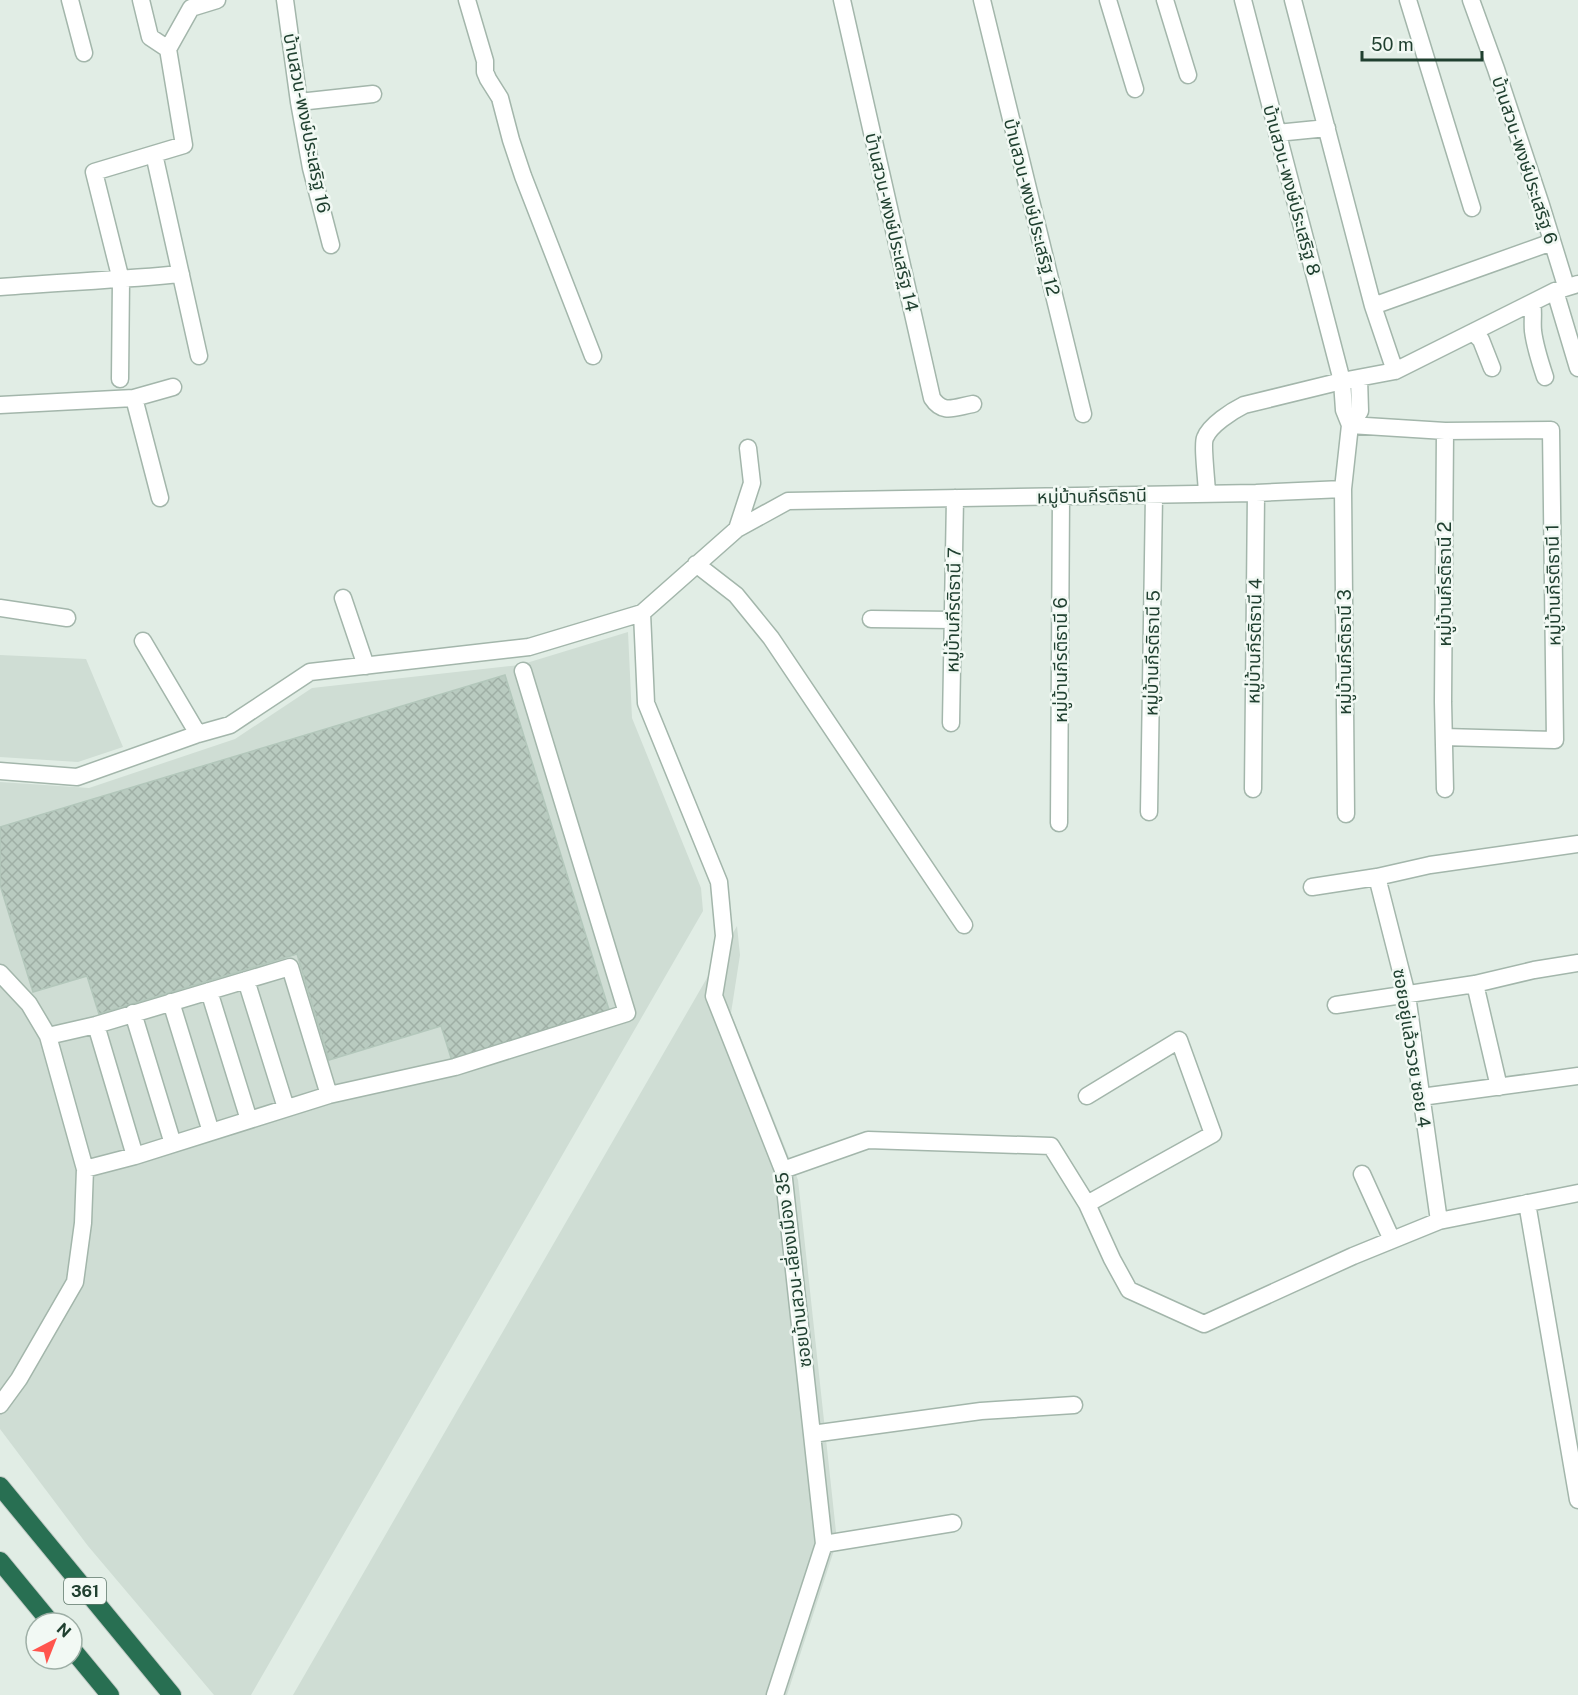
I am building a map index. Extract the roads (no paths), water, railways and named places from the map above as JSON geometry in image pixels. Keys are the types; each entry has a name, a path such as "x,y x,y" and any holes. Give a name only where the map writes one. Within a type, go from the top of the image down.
{"highway":[{"name":"361","path":"0,1486 172,1695"},
{"name":"361","path":"0,1561 41,1611"},
{"path":"84,1664 110,1695"}],"street":[{"path":"70,0 84,53"},
{"path":"141,0 150,37 168,49"},
{"path":"120,379 121,280 94,172 184,145 168,49 191,8 217,0"},
{"name":"บ้านสวน-พงษ์ประเสริฐ 16","path":"285,0 311,168 331,245"},
{"path":"467,0 485,61 485,72 500,98 523,176 593,356"},
{"name":"บ้านสวน-พงษ์ประเสริฐ 14","path":"842,0 932,398 937,406 945,409 973,404"},
{"name":"บ้านสวน-พงษ์ประเสริฐ 12","path":"982,0 1083,414"},
{"path":"1108,0 1135,89"},
{"path":"1166,0 1188,75"},
{"name":"บ้านสวน-พงษ์ประเสริฐ 8","path":"1243,0 1277,133 1351,379"},
{"path":"1293,0 1373,306 1395,371"},
{"path":"1408,0 1472,208"},
{"name":"บ้านสวน-พงษ์ประเสริฐ 6","path":"1471,0 1522,148 1566,287 1578,368"},
{"path":"299,102 373,94"},
{"path":"1277,133 1327,128"},
{"path":"154,154 199,356"},
{"path":"1373,306 1552,242"},
{"path":"0,287 181,274"},
{"path":"1207,495 1204,439 1209,431 1232,411 1244,405 1351,379 1395,371 1566,287"},
{"path":"1532,303 1533,329 1545,377"},
{"path":"1473,332 1481,340 1492,368"},
{"path":"1343,489 1350,425 1344,410 1351,379"},
{"path":"0,405 135,398 173,387"},
{"path":"135,398 160,498"},
{"path":"1350,425 1445,431"},
{"name":"หมู่บ้านกีรติธานี 1","path":"1444,737 1555,740 1551,430 1445,431"},
{"name":"หมู่บ้านกีรติธานี 2","path":"1445,431 1445,789"},
{"path":"737,529 752,483 748,448"},
{"name":"หมู่บ้านกีรติธานี","path":"642,613 737,529 788,501 1256,494 1343,489"},
{"name":"หมู่บ้านกีรติธานี 3","path":"1343,489 1346,814"},
{"name":"หมู่บ้านกีรติธานี 4","path":"1253,789 1256,494"},
{"name":"หมู่บ้านกีรติธานี 5","path":"1149,812 1154,495"},
{"name":"หมู่บ้านกีรติธานี 6","path":"1059,823 1061,496"},
{"name":"หมู่บ้านกีรติธานี 7","path":"951,723 956,498"},
{"path":"696,564 736,595 771,638 964,925"},
{"path":"343,598 366,666"},
{"path":"0,608 67,618"},
{"path":"0,771 77,777 230,725 310,672 529,647 642,613"},
{"name":"ซอยบ้านสวน-เลี่ยงเมือง 35","path":"642,613 646,703 718,882 724,936 714,996 783,1170 824,1544 775,1695"},
{"path":"871,619 953,620"},
{"path":"143,641 198,735"},
{"path":"85,1169 135,1156 329,1095 455,1067 627,1012 523,672"},
{"path":"1312,886 1377,877 1430,865 1578,844"},
{"name":"ซอยอยู่แล้วรวย ซอย 4","path":"1377,877 1407,995 1439,1221"},
{"path":"1336,1005 1475,984 1534,970 1578,963"},
{"path":"48,1036 290,967 329,1095"},
{"path":"0,973 29,1004 48,1036 85,1169 83,1222 75,1282 19,1379 0,1405"},
{"path":"246,980 286,1108"},
{"path":"1475,984 1499,1087"},
{"path":"209,991 249,1120"},
{"path":"171,1002 211,1132"},
{"path":"134,1013 174,1144"},
{"path":"96,1024 135,1156"},
{"path":"1087,1095 1179,1040 1213,1134 1087,1204"},
{"path":"1421,1097 1578,1076"},
{"path":"783,1170 868,1140 1051,1146 1087,1204 1112,1260 1129,1290 1204,1324 1353,1256 1439,1221 1578,1193"},
{"path":"1362,1174 1392,1240"},
{"path":"1527,1203 1578,1500"},
{"path":"812,1434 981,1411 1074,1405"},
{"path":"824,1544 954,1523"}]}
